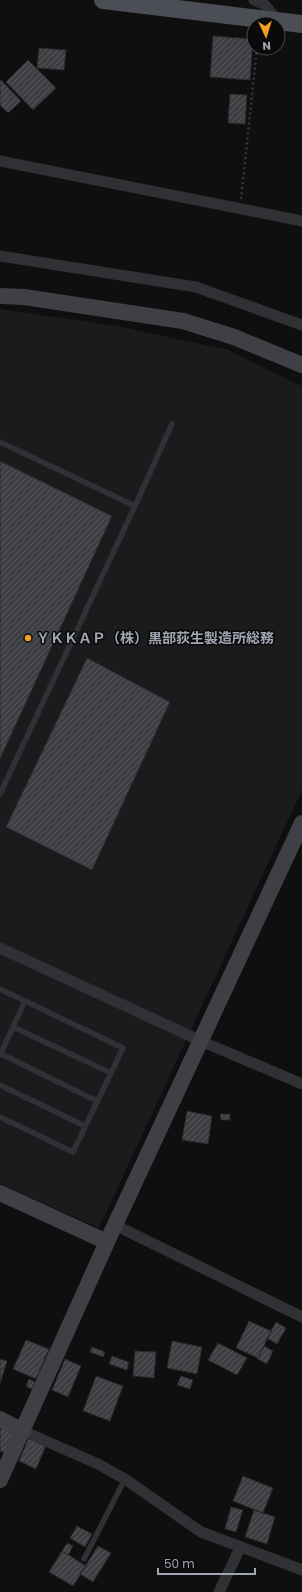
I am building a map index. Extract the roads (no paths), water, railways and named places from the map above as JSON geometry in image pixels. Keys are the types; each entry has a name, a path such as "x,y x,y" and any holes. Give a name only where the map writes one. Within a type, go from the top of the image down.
{"main road":[{"path":"103,0 158,3 246,16"},
{"path":"286,22 302,24"}],"street":[{"path":"254,0 265,4 274,16"},
{"path":"0,161 302,221"},
{"path":"0,256 196,286 302,326"},
{"path":"0,296 24,297 183,321 234,338 302,365"},
{"path":"0,1480 4,1462 23,1431 107,1242 302,823"},
{"path":"0,948 201,1041 302,1084"},
{"path":"0,1193 107,1242"},
{"path":"115,1225 302,1317"},
{"path":"0,1419 23,1431 98,1464 125,1479 201,1532 240,1548 302,1570"},
{"path":"219,1592 240,1548"}],"lane":[{"path":"0,794 172,424"},
{"path":"0,442 135,506"},
{"path":"0,990 123,1048 73,1152 0,1117"},
{"path":"25,1001 0,1054 97,1101"},
{"path":"13,1027 111,1073"},
{"path":"0,1085 86,1126"},
{"path":"84,1558 125,1479"}],"place":[{"name":"ＹＫＫＡＰ（株）黒部荻生製造所総務","path":"28,638"}]}
